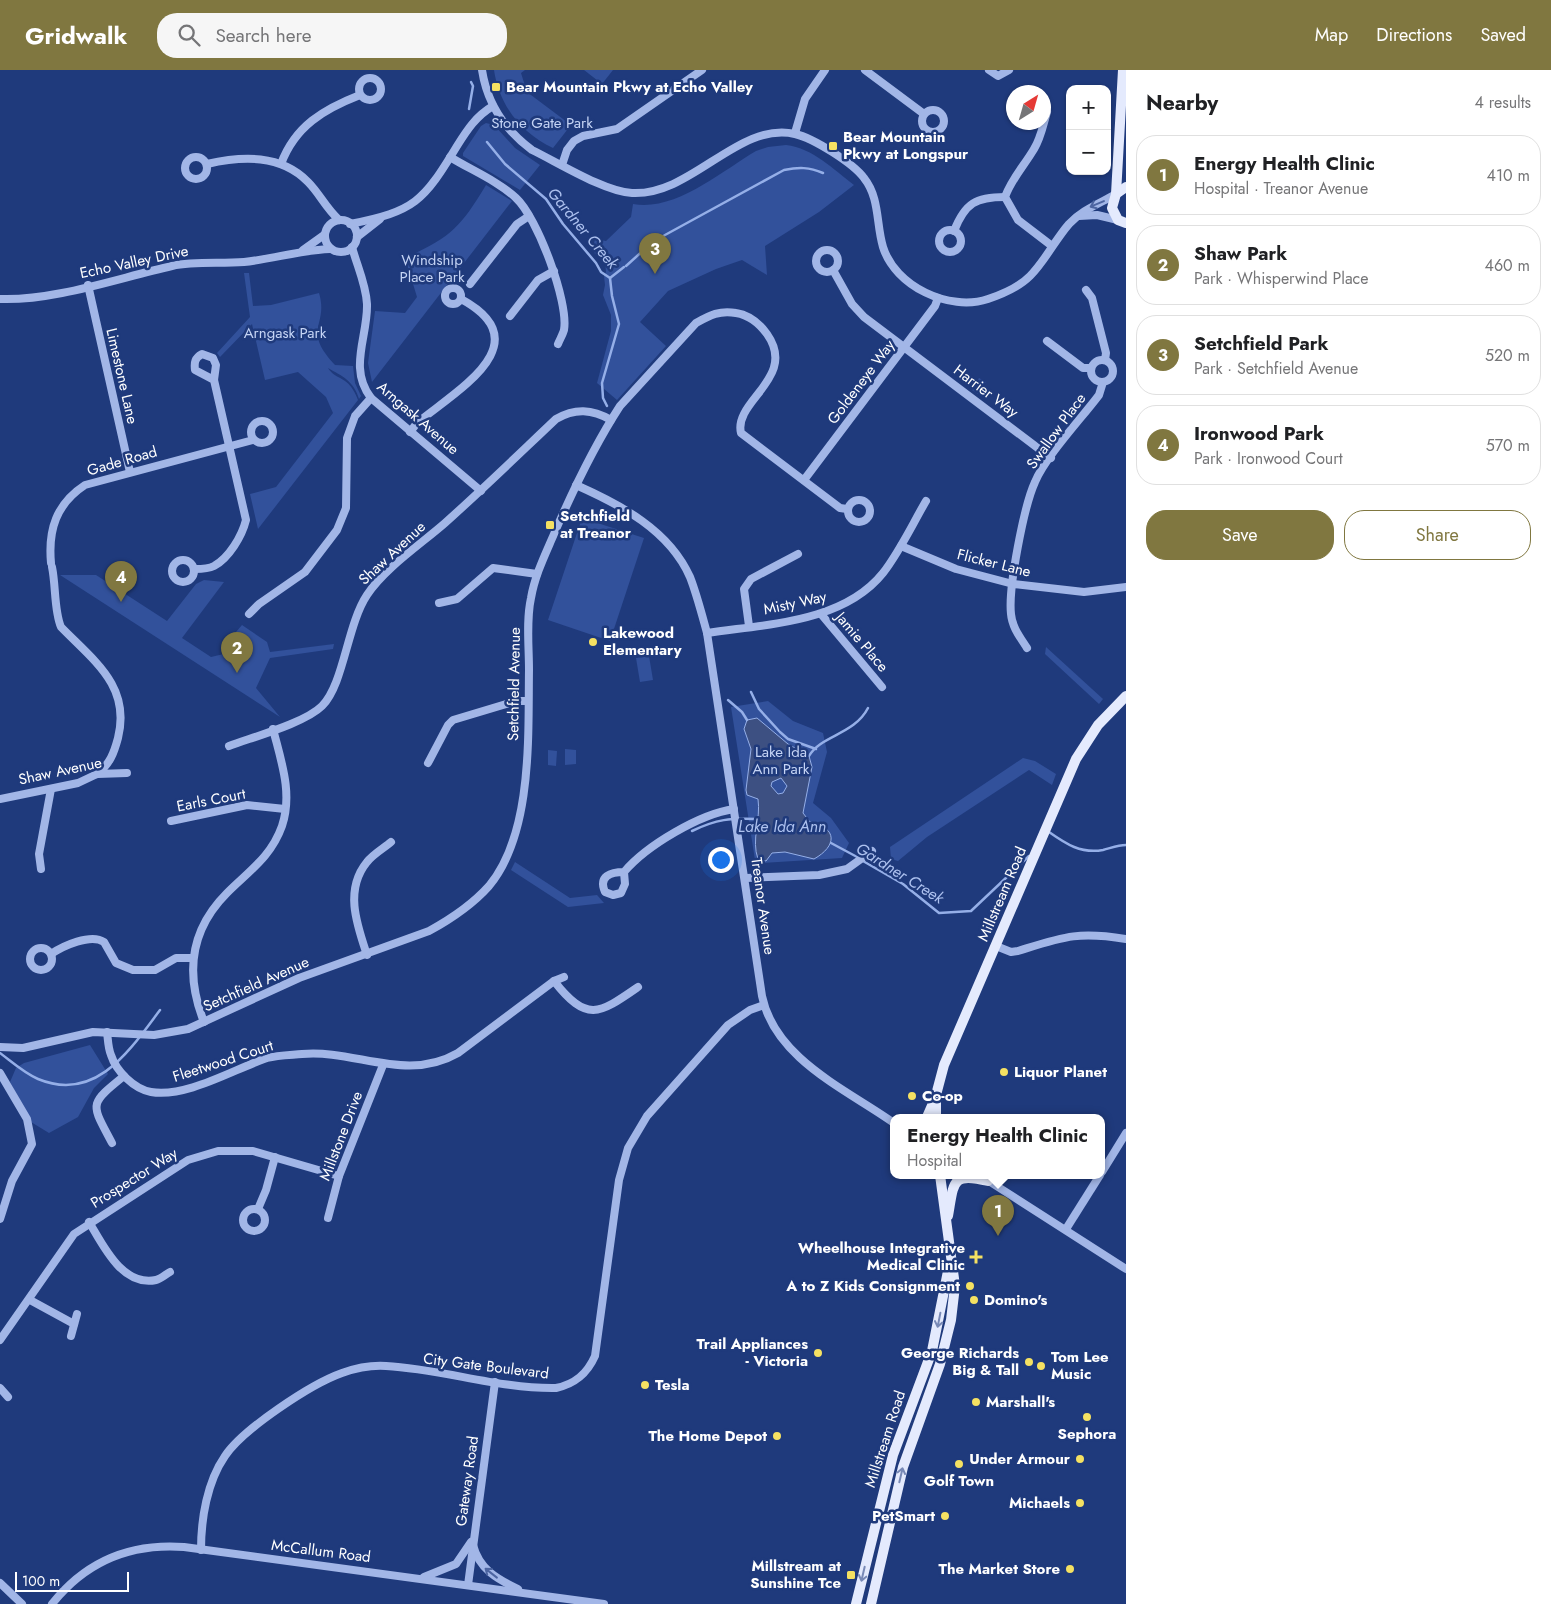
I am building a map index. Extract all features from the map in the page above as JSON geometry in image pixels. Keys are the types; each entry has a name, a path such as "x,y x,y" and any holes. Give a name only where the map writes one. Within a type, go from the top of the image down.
{"main road":[{"path":"1122,224 1112,208 1116,194 1123,70"},
{"path":"1119,153 1126,168"},
{"path":"1116,194 1126,187"},
{"name":"Millstream Road","path":"936,1114 936,1095 944,1065 1076,759 1098,725 1126,696"},
{"path":"928,1114 936,1095"},
{"name":"Millstream Road","path":"871,1604 903,1467 948,1336 955,1286 940,1179"},
{"path":"946,1229 953,1188 961,1179"},
{"path":"980,1179 988,1181"},
{"name":"Millstream Road","path":"856,1604 893,1455 932,1351 950,1255"}],"street":[{"path":"482,70 493,106 522,143 562,165 613,188 631,193 654,192 677,184 746,142 768,134 795,134 824,146 864,178 875,200 883,248 897,270 919,290 938,298 958,302 980,302 1006,292 1030,276 1069,224 1087,208 1116,194"},
{"path":"562,165 567,150 574,141 583,136 617,129 702,70"},
{"path":"795,134 805,99 825,70"},
{"path":"865,70 924,114"},
{"path":"989,70 998,76 1009,70"},
{"path":"281,164 292,140 310,121 360,95"},
{"path":"326,208 328,226 324,235 330,249 342,253 352,247 357,238 380,219 421,198 437,180 473,122 493,106"},
{"path":"1005,197 1011,181 1034,149 1042,130"},
{"path":"450,157 512,194 529,216 554,271 564,329 558,344"},
{"path":"207,164 254,158 281,164 307,180 326,208 339,220 350,224 380,219"},
{"path":"954,231 962,213 969,205 978,200 1005,197"},
{"path":"1005,197 1018,220 1052,246"},
{"path":"1079,216 1097,215 1122,224"},
{"path":"470,284 517,224 529,216"},
{"path":"328,226 339,220"},
{"path":"350,224 357,238"},
{"name":"Echo Valley Drive","path":"303,250 324,235"},
{"name":"Arngask Avenue","path":"352,247 365,286 367,306 360,379 371,398 481,491"},
{"name":"Echo Valley Drive","path":"0,299 44,296 174,266 243,262 303,250 330,249"},
{"name":"Arngask Avenue","path":"342,253 357,266"},
{"name":"Harrier Way","path":"834,270 857,311 1051,458"},
{"path":"510,316 538,280 554,271"},
{"name":"Limestone Lane","path":"88,285 130,472"},
{"name":"Swallow Place","path":"1086,290 1092,298 1106,353 1105,360 1113,370 1110,378 1102,382"},
{"name":"Goldeneye Way","path":"804,480 935,306 938,298"},
{"path":"410,432 417,423 480,371 492,356 495,338 489,321 482,313 461,299"},
{"name":"Setchfield Avenue","path":"0,1047 23,1048 81,1033 164,1034 188,1029 275,988 410,940 448,920 478,897 498,873 511,844 522,800 526,773 529,610 537,574 576,484 611,420 620,406 696,323 711,314 726,311 743,314 760,325 771,340 775,359 771,378 741,419 742,433 840,508 847,509"},
{"path":"1047,341 1083,368 1090,368 1094,362 1105,360"},
{"name":"Swallow Place","path":"1090,368 1092,377 1102,382"},
{"path":"195,568 207,569 222,560 244,528 245,510 214,380"},
{"name":"Swallow Place","path":"1027,648 1016,631 1011,614 1012,584 1023,526 1035,482 1099,396 1102,382"},
{"path":"249,614 259,604 305,572 340,524 346,508 347,438 356,416 371,398"},
{"name":"Shaw Avenue","path":"229,746 311,716 323,706 332,692 356,614 367,594 383,577 481,491 556,419 564,414 582,410 600,414 611,420"},
{"name":"Gade Road","path":"97,774 105,768 114,754 120,728 121,708 117,692 106,673 62,627 57,618 56,588 51,565 50,538 52,526 65,503 78,490 92,482 231,448 253,440"},
{"name":"Treanor Avenue","path":"576,484 629,510 664,540 690,577 707,633 764,1005 779,1033 795,1054 890,1120"},
{"name":"Misty Way","path":"707,633 821,614 844,604 865,591 882,574 901,546 926,501"},
{"name":"Flicker Lane","path":"901,546 956,569 1012,584 1084,592 1126,587"},
{"path":"749,626 744,589 750,579 798,554"},
{"path":"439,603 457,599 493,568 537,574"},
{"name":"Jamie Place","path":"821,614 882,687"},
{"path":"428,763 448,725 454,720 506,703 528,701"},
{"path":"204,1022 193,987 193,958 200,932 211,910 262,860 282,826 287,782 273,729"},
{"name":"Shaw Avenue","path":"0,798 50,790 78,783 97,774 127,773"},
{"path":"41,869 39,854 50,790"},
{"name":"Earls Court","path":"171,821 247,805 285,809"},
{"path":"624,872 632,862 680,829 723,811 734,809"},
{"path":"367,955 356,920 354,902 356,884 367,862 391,842"},
{"path":"746,878 819,875 847,869 872,851"},
{"path":"996,946 1011,952 1060,938 1084,934 1126,939"},
{"path":"51,954 61,948 96,938 107,945 116,963 127,969 155,970 176,958 193,958"},
{"name":"Fleetwood Court","path":"107,1032 111,1055 124,1076 150,1092 167,1093 192,1087 270,1057 321,1052 383,1065 424,1065 450,1058 554,981 564,977"},
{"path":"554,981 575,1005 594,1010 612,1004 638,987"},
{"name":"City Gate Boulevard","path":"201,1550 210,1491 219,1466 228,1451 253,1426 322,1383 358,1368 387,1366 495,1382 556,1388 579,1378 591,1365 596,1347 619,1180 628,1148 647,1116 728,1025 750,1010 764,1005"},
{"name":"Millstone Drive","path":"328,1218 339,1176 383,1065"},
{"path":"0,1074 26,1119 32,1144 12,1181 0,1219"},
{"path":"112,1143 96,1112 95,1106 102,1094 124,1076"},
{"path":"1105,1167 1126,1133"},
{"name":"Prospector Way","path":"0,1340 30,1300 64,1246 74,1234 89,1222 188,1160 218,1151 253,1151 339,1176"},
{"path":"258,1209 266,1190 275,1157"},
{"path":"985,1179 1066,1229 1126,1269"},
{"path":"1066,1229 1098,1179"},
{"path":"89,1222 113,1260 126,1272 143,1279 156,1280 170,1272"},
{"path":"30,1300 74,1324"},
{"path":"71,1336 77,1314"},
{"name":"Gateway Road","path":"468,1584 472,1540 495,1382"},
{"path":"0,1388 8,1397"},
{"path":"422,1578 456,1564 472,1540"},
{"path":"472,1540 475,1552 484,1568 495,1577 525,1592"},
{"name":"McCallum Road","path":"52,1604 68,1584 92,1566 123,1552 156,1546 422,1578 604,1604"},
{"path":"0,1583 22,1604"}],"green space":[{"name":"Stone Gate Park","path":"494,70 525,70 521,73 527,92 571,125 553,148 531,134 513,116 501,95"},
{"path":"584,70 613,70 602,84"},
{"path":"486,123 494,125 515,148 540,165 520,190 463,156 463,153 481,126"},
{"path":"786,145 805,150 814,155 854,185 819,212 765,246 767,275 742,260 716,269 668,291 640,322 666,346 617,400 597,383 611,331 611,315 603,295 606,272 605,260 608,256 595,254 593,248 595,239 606,241 631,217 633,204 649,205 681,196 713,179 756,151 768,147"},
{"name":"Windship Place Park","path":"486,185 512,201 372,382 368,363 375,311 405,313 417,297 405,258 433,244 453,230 469,212"},
{"name":"Arngask Park","path":"244,273 249,273 253,306 271,305 319,293 321,313 318,335 320,343 325,353 335,365 353,366 355,383 361,396 359,399 351,383 328,368 351,386 358,400 258,529 250,494 276,487 333,413 326,397 298,372 265,380 252,324 220,357 217,353 250,317"},
{"path":"979,378 986,382 978,394 972,390"},
{"path":"582,518 644,538 610,641 548,620"},
{"path":"60,575 96,575 167,621 196,584 204,580 224,582 182,638 211,657 232,652 237,644 236,632 242,625 267,642 270,652 334,644 333,649 270,658 256,688 280,717"},
{"path":"1046,647 1103,699 1099,704 1045,654"},
{"path":"649,656 653,680 640,682 636,658"},
{"name":"Lake Ida Ann Park","path":"768,701 793,721 823,733 827,752 813,803 831,818 849,843 842,858 762,863 755,860 731,707"},
{"path":"565,749 576,750 576,764 565,765"},
{"path":"548,750 557,751 556,766 548,765"},
{"path":"1023,758 1035,761 1056,774 1052,785 1029,770 927,837 898,861 891,859 890,847"},
{"path":"515,862 570,898 597,895 604,903 568,907 511,870"},
{"path":"90,1045 108,1074 94,1088 78,1117 49,1133 31,1122 10,1082 16,1068 24,1063"}],"water":[{"name":"Lake Ida Ann","path":"757,718 788,744 809,756 812,767 803,813 810,822 826,828 831,838 827,849 814,859 785,852 772,853 766,861 758,859 755,844 759,807 758,799 747,795 746,790 751,749 744,729 747,720","holes":["781,778 787,786 783,793 778,794 771,786 772,782"]}],"waterway":[{"name":"Gardner Creek","path":"469,109 473,86 471,82"},
{"name":"Gardner Creek","path":"487,142 505,164 546,199 601,272 610,278 619,324 602,383 603,398 607,406"},
{"path":"626,266 647,247 665,235 784,170 804,168 823,173"},
{"path":"610,278 624,267"},
{"path":"751,692 759,709 780,732 788,739 816,749"},
{"name":"Gardner Creek","path":"728,700 742,712 747,720"},
{"path":"809,756 821,743 855,724 868,708"},
{"path":"692,831 724,820 757,819"},
{"name":"Gardner Creek","path":"1049,832 1074,847 1088,851 1126,845"},
{"name":"Gardner Creek","path":"831,843 859,858"},
{"name":"Gardner Creek","path":"863,861 903,884 939,913 971,911 1029,856"},
{"path":"0,1053 33,1077 59,1085 77,1084 94,1078 124,1056 160,1010"}],"place":[{"name":"Bear Mountain Pkwy at Echo Valley","path":"496,87"},
{"name":"Bear Mountain Pkwy at Longspur","path":"833,146"},
{"name":"Setchfield Park","path":"655,274"},
{"name":"Setchfield at Treanor","path":"550,525"},
{"name":"Ironwood Park","path":"121,602"},
{"name":"Lakewood Elementary","path":"593,642"},
{"name":"Shaw Park","path":"237,673"},
{"name":"Liquor Planet","path":"1004,1072"},
{"name":"Co-op","path":"912,1096"},
{"name":"Energy Health Clinic","path":"998,1236"},
{"name":"Wheelhouse Integrative Medical Clinic","path":"976,1257"},
{"name":"A to Z Kids Consignment","path":"970,1286"},
{"name":"Domino's","path":"974,1300"},
{"name":"Trail Appliances - Victoria","path":"818,1353"},
{"name":"George Richards Big & Tall","path":"1029,1362"},
{"name":"Tom Lee Music","path":"1041,1366"},
{"name":"Tesla","path":"645,1385"},
{"name":"Marshall's","path":"976,1402"},
{"name":"Sephora","path":"1087,1417"},
{"name":"The Home Depot","path":"777,1436"},
{"name":"Under Armour","path":"1080,1459"},
{"name":"Golf Town","path":"959,1464"},
{"name":"Michaels","path":"1080,1503"},
{"name":"PetSmart","path":"945,1516"},
{"name":"The Market Store","path":"1070,1569"},
{"name":"Millstream at Sunshine Tce","path":"851,1575"}]}
